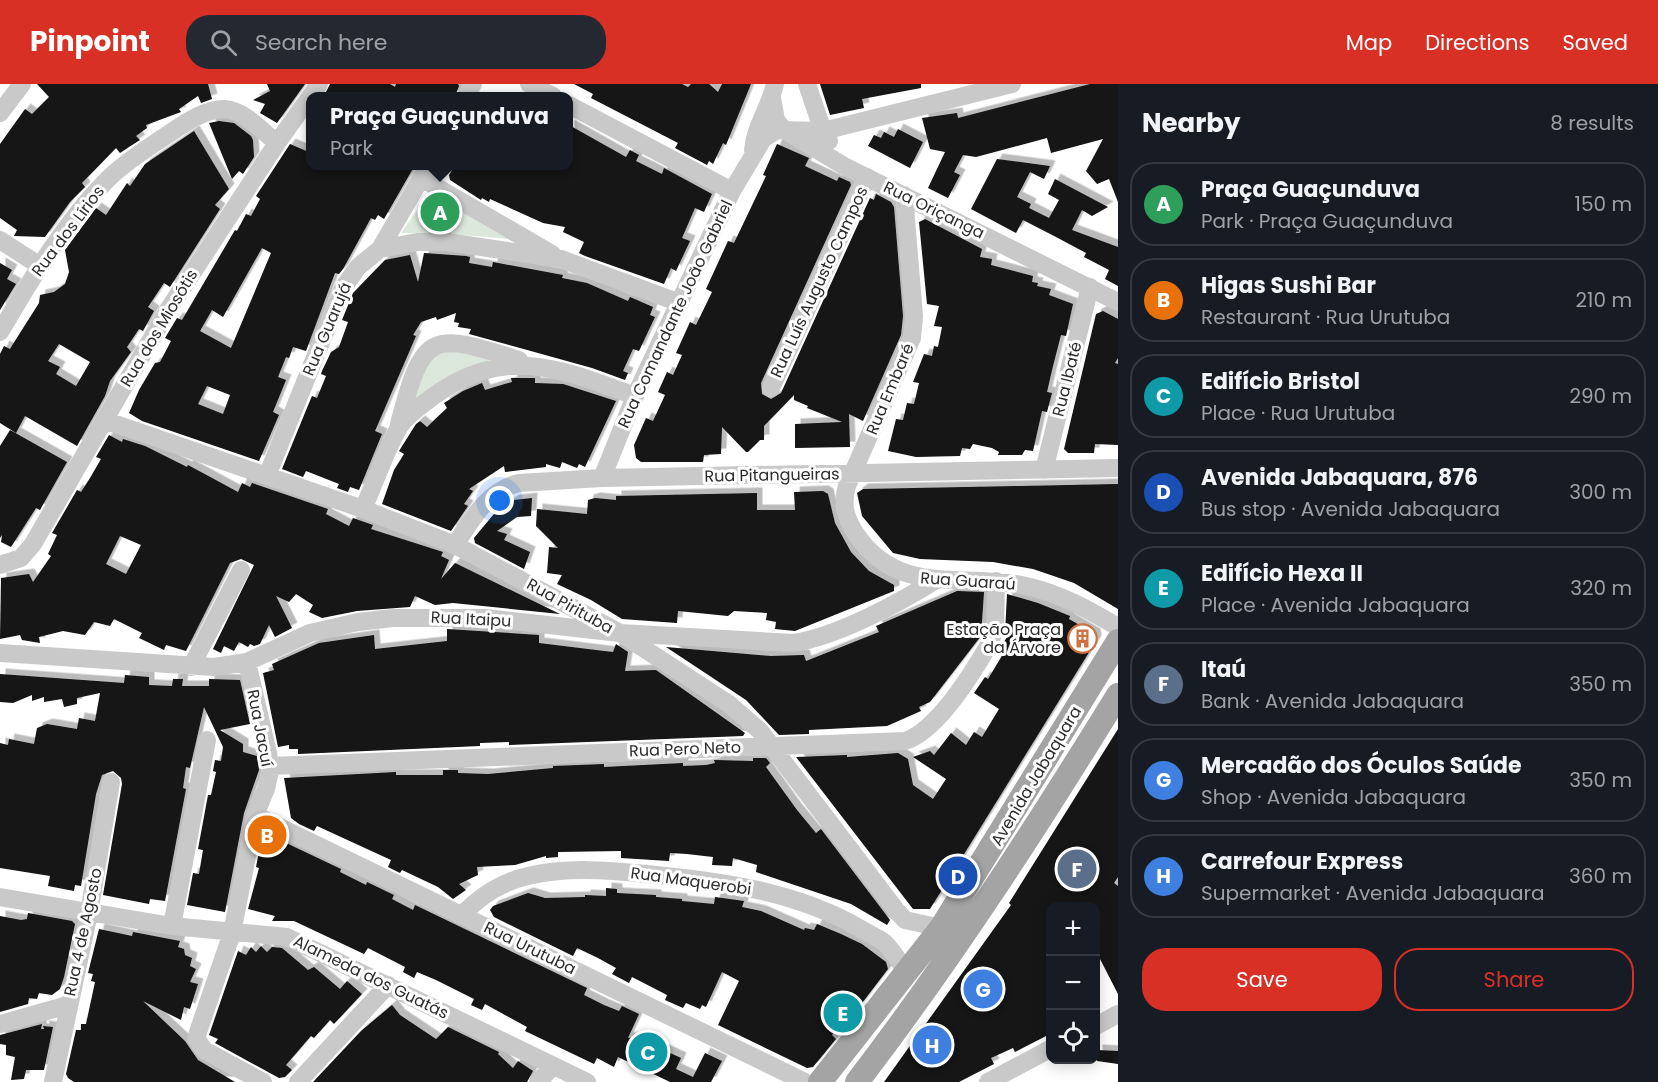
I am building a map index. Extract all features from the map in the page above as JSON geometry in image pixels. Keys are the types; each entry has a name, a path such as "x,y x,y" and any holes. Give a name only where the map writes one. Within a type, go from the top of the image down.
{"main road":[{"name":"Avenida Jabaquara","path":"820,1082 941,928 1118,640"},
{"name":"Avenida Jabaquara","path":"857,1082 913,1009 970,927 1118,695"}],"street":[{"path":"0,113 22,84"},
{"path":"530,84 545,92"},
{"path":"788,84 774,91 776,120 784,130 823,131 1011,84"},
{"path":"807,84 823,131 844,166"},
{"name":"Rua Comandante João Gabriel","path":"753,153 754,140 774,91"},
{"name":"Rua dos Miosótis","path":"0,566 14,562 28,551 168,310 306,102"},
{"path":"573,107 732,191"},
{"name":"Rua dos Lírios","path":"0,332 40,266 78,213 105,181 138,155 199,116 226,109 237,113 277,143"},
{"name":"Rua Comandante João Gabriel","path":"602,478 635,396 732,191 753,153 771,133 784,130"},
{"name":"Rua Oriçanga","path":"784,130 844,166 1118,302"},
{"path":"425,172 561,259"},
{"name":"Rua Guarujá","path":"267,476 337,299 358,267 380,249 425,172"},
{"name":"Rua Luís Augusto Campos","path":"771,388 867,177"},
{"name":"Rua Embaré","path":"855,473 912,338 914,316 904,195"},
{"path":"0,240 40,266"},
{"path":"380,249 417,242 447,242 561,259 680,303"},
{"name":"Rua Ibaté","path":"1044,470 1090,288"},
{"path":"363,509 398,427 408,392 420,363 431,347 444,342 460,343 529,364 559,369 635,396"},
{"path":"398,427 412,412 450,384 499,365 529,364"},
{"name":"Rua Pirituba","path":"104,420 363,509 455,545 620,633 729,704 772,745 906,920"},
{"name":"Rua Pitangueiras","path":"455,545 487,500 508,486 530,482 602,478 1118,468"},
{"name":"Rua Guaraú","path":"855,473 842,500 851,527 872,554 899,571 922,579 996,581 1028,586 1058,596 1118,627"},
{"path":"192,667 241,570"},
{"name":"Rua Itaipu","path":"0,653 192,667 247,662 310,633 358,622 393,618 486,618 620,633 778,643 803,641 892,604 936,580"},
{"name":"Rua Pero Neto","path":"270,766 905,741 920,735 936,720 991,641 995,627 996,581"},
{"name":"Rua Jacuí","path":"247,662 270,766 266,789 255,815 232,933 196,1038 204,1050 263,1082"},
{"path":"172,926 207,740"},
{"name":"Rua 4 de Agosto","path":"53,1082 89,913 111,782"},
{"name":"Rua Urutuba","path":"255,815 805,1082"},
{"name":"Rua Maquerobi","path":"462,915 486,892 525,876 576,870 631,873 734,884 786,897 830,914 884,943 907,972"},
{"name":"Alameda dos Guatás","path":"0,897 172,926 287,937 587,1082"},
{"path":"884,943 906,920 941,928"},
{"path":"298,1082 388,985"},
{"path":"0,1024 68,1005"},
{"path":"1100,1023 1118,1014"},
{"path":"991,1081 1046,1051"},
{"path":"538,1082 553,1066"}],"shaded area":[{"path":"431,190 509,239 401,233"},
{"path":"435,349 498,358 411,406 410,392"}],"building":[{"path":"37,84 208,84 212,99 201,103 198,96 179,109 181,112 146,125 147,128 136,136 140,140 120,153 116,148 82,183 85,187 70,202 45,237 14,236 17,230 0,218 0,144 25,109 32,114 49,97"},
{"path":"267,84 305,84 277,123 260,113 265,104 253,100 270,91"},
{"path":"330,84 390,84 395,87 396,84 458,84 459,86 457,92 326,92"},
{"path":"574,84 682,84 688,87 691,84 709,84 718,92 722,84 751,84 726,145 723,143 713,164 709,161 707,165 675,148 678,143 591,98 593,94"},
{"path":"820,84 921,84 921,88 862,99 864,108 830,115"},
{"path":"1090,84 1118,84 1118,202 1109,179 1097,184 1086,171 1103,139 1051,153 1047,138 976,157 963,155 954,172 960,175 948,198 928,188 945,152 930,149 922,118 957,113 958,118"},
{"path":"219,121 234,123 253,140 254,157 243,174 239,171 232,179 209,123"},
{"path":"573,127 626,157 630,150 639,155 636,161 662,174 664,168 712,194 704,212 695,208 682,238 690,241 676,271 671,268 664,284 579,253 584,242 563,232 565,227 543,223 490,199 489,202 482,198 481,200 450,180 449,175 452,170 573,170"},
{"path":"898,129 923,142 910,168 868,146 874,135 881,138 884,132 894,137"},
{"path":"194,131 229,189 215,205 220,209 170,287 164,283 148,307 154,311 143,331 139,329 127,347 131,352 110,381 105,396 77,446 25,416 16,433 0,423 0,354 4,346 10,349 39,303 40,295 54,292 65,284 69,272 65,250 96,208 106,215 127,183 130,186 145,164","holes":["59,344 90,362 76,386 56,374 60,367 48,361"]},
{"path":"290,144 306,151 306,170 412,170 384,219 378,215 375,220 371,218 343,269 339,274 335,273 306,351 293,347 289,358 286,357 278,377 286,380 273,412 279,415 259,461 142,421 129,413 139,390 155,363 160,362 171,341 165,338 177,318 182,320 235,230 237,231 246,214 251,216 260,199 256,196","holes":["262,248 271,253 231,348 200,331 212,310 223,317","207,386 230,395 223,414 198,404"]},
{"path":"777,144 809,158 805,166 837,181 839,177 850,182 851,185 761,383 762,394 771,399 781,393 870,198 874,200 876,194 891,202 894,207 903,316 901,335 863,421 849,414 850,447 795,448 795,424 842,422 807,408 808,406 794,400 794,395 764,426 764,440 760,440 748,452 722,427 721,454 704,455 703,462 641,462 636,458 634,445 646,418 653,421 665,395 658,392 667,372 673,375 682,355 676,353 690,322 696,325 712,292 706,289 728,241 734,243 766,176 763,175"},
{"path":"997,159 1050,166 1044,179 1030,172 1017,197 1031,204 1029,208 1049,218 1059,200 1048,194 1055,179 1108,207 1092,216 1082,210 1072,230 1118,247 1118,286 1105,279 1109,270 1084,257 1086,253 1056,237 1023,220 1016,233 971,209"},
{"path":"925,219 982,249 980,257 992,259 991,265 1033,276 1032,282 1038,283 1037,286 1051,289 1049,295 1073,304 1066,336 1061,335 1047,392 1052,393 1047,412 1042,411 1033,451 1025,450 1022,455 998,455 999,452 992,448 973,444 970,449 962,448 960,456 916,457 888,451 896,419 903,420 907,403 914,404 919,383 913,382 924,354 932,356 934,346 938,347 942,327 934,326 939,306 927,304 919,222"},
{"path":"424,253 466,256 470,257 469,263 492,267 493,262 563,275 562,278 587,283 628,301 630,297 653,307 650,315 655,317 639,351 633,349 623,371 628,373 625,380 592,368 469,334 471,329 458,327 459,323 454,322 456,313 437,320 436,317 421,322 413,335 416,336 375,431 382,434 359,490 350,487 348,492 337,488 339,484 306,471 303,477 282,469 312,396 317,398 326,376 321,374 322,371 331,352 339,347 348,322 342,320 353,293 385,260 410,255 418,282"},
{"path":"0,263 12,270 7,279 16,284 0,310"},
{"path":"1103,311 1118,319 1118,358 1115,363 1118,364 1118,445 1095,444 1094,453 1068,453 1064,449 1096,314"},
{"path":"511,378 535,378 535,383 563,384 616,401 585,467 579,464 577,468 562,462 560,468 546,464 546,467 505,472 504,466 469,489 473,491 464,504 468,506 451,531 382,504 394,470 404,454 399,451 416,424 420,421 427,427 447,408 444,403 463,391 482,383 485,390 512,382"},
{"path":"10,430 67,462 40,510 36,508 11,547 1,542 2,535 0,538 0,446"},
{"path":"109,435 122,442 123,439 145,446 187,467 188,465 238,492 242,483 250,487 252,483 328,509 326,514 349,526 353,518 373,525 371,529 443,552 441,556 449,560 441,579 455,563 560,614 453,603 435,605 415,596 410,607 357,611 322,618 309,612 313,605 296,594 289,602 276,596 292,628 275,637 269,625 260,644 254,646 250,644 248,647 239,642 234,651 224,646 221,653 213,649 254,565 241,559 230,563 186,651 166,645 164,650 139,638 142,633 114,619 110,626 94,622 85,635 63,631 39,637 40,643 22,640 20,635 0,639 1,578 29,574 33,582 51,556 48,554 57,535 52,533 77,490 81,492 101,459 96,457","holes":["120,536 141,545 126,574 106,564"]},
{"path":"1118,484 1118,609 1074,583 1033,569 993,562 920,559 893,553 862,516 857,493 863,489"},
{"path":"823,491 828,494 835,523 851,552 869,571 894,585 894,591 795,631 775,629 776,622 766,620 767,613 734,611 728,616 678,611 677,623 622,619 591,600 557,584 562,575 547,573 549,547 558,548 536,526 537,509 587,514 588,500 595,498 616,500 616,496 757,493 757,510 795,510 794,492"},
{"path":"532,498 531,516 517,517 497,531 507,534 504,540 530,552 524,569 475,543 474,538 498,509 514,500"},
{"path":"957,591 984,592 981,636 930,702 919,707 921,711 887,726 809,730 809,734 779,735 746,700 666,647 771,656 804,655 806,661 879,632 876,626"},
{"path":"1007,594 1070,616 1069,619 1095,634 1096,641 930,909 913,909 796,757 847,755 847,757 898,753 908,759 913,785 933,799 946,779 913,757 930,751 934,755 951,733 966,745 974,732 982,737 999,709 974,693 985,677 988,679 1003,654 998,651 1009,634 1005,633"},
{"path":"447,629 539,635 539,643 613,652 616,644 628,652 625,671 656,670 745,733 743,736 509,745 509,742 480,743 480,746 298,754 298,749 289,749 289,745 278,747 263,673 274,670 272,664 319,643 374,635 375,649 447,641"},
{"path":"0,674 124,683 125,675 149,677 149,685 172,686 173,679 183,679 182,686 209,686 209,679 240,680 250,724 220,730 243,744 243,752 257,756 259,770 244,813 225,912 187,905 193,873 199,874 203,850 198,849 208,795 211,795 216,772 213,771 215,760 221,761 223,747 204,707 190,768 186,767 183,788 186,789 165,901 150,899 149,904 103,895 122,784 121,778 113,771 102,775 96,794 81,886 75,885 74,891 48,886 50,876 0,868 0,743 8,745 9,739 34,744 37,728 47,724 77,729 79,718 95,721 100,693 77,698 77,704 64,707 62,699 44,702 44,697 32,701 32,695 13,703 0,702"},
{"path":"1118,729 1118,877 1114,883 1118,886 1118,994 1100,959 1100,902 1046,902 1046,1036 1015,1052 1013,1048 991,1058 994,1064 959,1082 884,1082 1011,905 1009,903"},
{"path":"753,758 766,758 770,763 766,767 797,810 816,833 821,829 890,920 887,925 851,904 756,872 757,865 733,858 732,866 712,865 713,857 687,854 670,853 669,861 621,858 621,851 558,852 558,857 546,858 546,856 515,865 477,867 478,875 459,884 466,890 453,899 438,887 402,870 400,873 388,867 391,860 317,826 314,831 299,824 291,818 284,778 396,772 396,775 443,775 443,770 488,774 553,768 553,766 604,764 604,767 683,763 683,766 706,765 715,763 714,760 753,761"},
{"path":"263,832 341,869 340,872 366,885 367,882 394,895 392,899 413,910 415,905 587,988 584,995 604,1005 619,1011 622,1006 639,1014 628,1038 648,1036 653,1045 681,1058 676,1069 693,1077 705,1053 722,1061 711,1082 670,1082 618,1057 614,1067 597,1058 594,1064 525,1031 527,1027 485,1004 482,1010 471,1005 474,999 436,980 417,972 414,978 403,972 405,967 368,948 364,954 294,921 272,921 275,916 248,909 259,868 256,867"},
{"path":"606,888 617,889 617,893 656,895 656,897 682,899 682,901 714,904 715,897 744,901 742,907 761,911 804,930 805,928 814,930 817,924 841,934 862,944 886,962 888,969 859,1007 855,1004 832,1035 836,1039 813,1067 807,1068 718,1025 739,981 722,972 706,1007 702,1005 700,1009 686,1003 683,1008 665,1000 667,995 632,977 629,983 612,974 616,968 598,958 577,948 573,956 494,917 490,910 493,906 528,893 545,898 606,896"},
{"path":"28,913 72,921 75,924 64,977 60,989 52,995 39,993 37,999 29,998 28,1004 0,1012 0,916 21,920 27,919"},
{"path":"99,929 132,936 133,932 180,941 178,947 184,949 185,955 192,958 190,966 196,969 190,982 198,984 190,1009 184,1007 181,1020 143,1001 185,1041 198,1060 235,1082 74,1082 68,1078 66,1074 76,1030 81,1030 81,1024 86,1024 95,982 91,981 93,974 88,973"},
{"path":"261,946 267,952 272,947 282,948 308,970 314,967 340,989 347,981 362,994 334,1024 330,1020 314,1038 311,1036 286,1065 292,1070 285,1077 279,1078 215,1043 218,1039 209,1035 238,951 246,955 251,947 256,952"},
{"path":"392,1005 400,1015 436,1039 448,1027 499,1052 498,1054 513,1068 518,1061 533,1071 527,1082 313,1082 361,1031"},
{"path":"42,1024 41,1029 44,1029 43,1026 53,1027 44,1070 26,1070 24,1079 11,1080 15,1057 6,1055 6,1045 0,1044 0,1035"},
{"path":"1100,1050 1118,1051 1118,1064 1100,1061"}],"place":[{"name":"Praça Guaçunduva","path":"440,212"},
{"name":"Estação Praça da Árvore","path":"1082,638"},
{"name":"Higas Sushi Bar","path":"267,835"},
{"name":"Itaú","path":"1077,869"},
{"name":"Avenida Jabaquara, 876","path":"958,876"},
{"name":"Mercadão dos Óculos Saúde","path":"983,989"},
{"name":"Edifício Hexa II","path":"843,1013"},
{"name":"Carrefour Express","path":"932,1045"},
{"name":"Edifício Bristol","path":"648,1052"}]}
